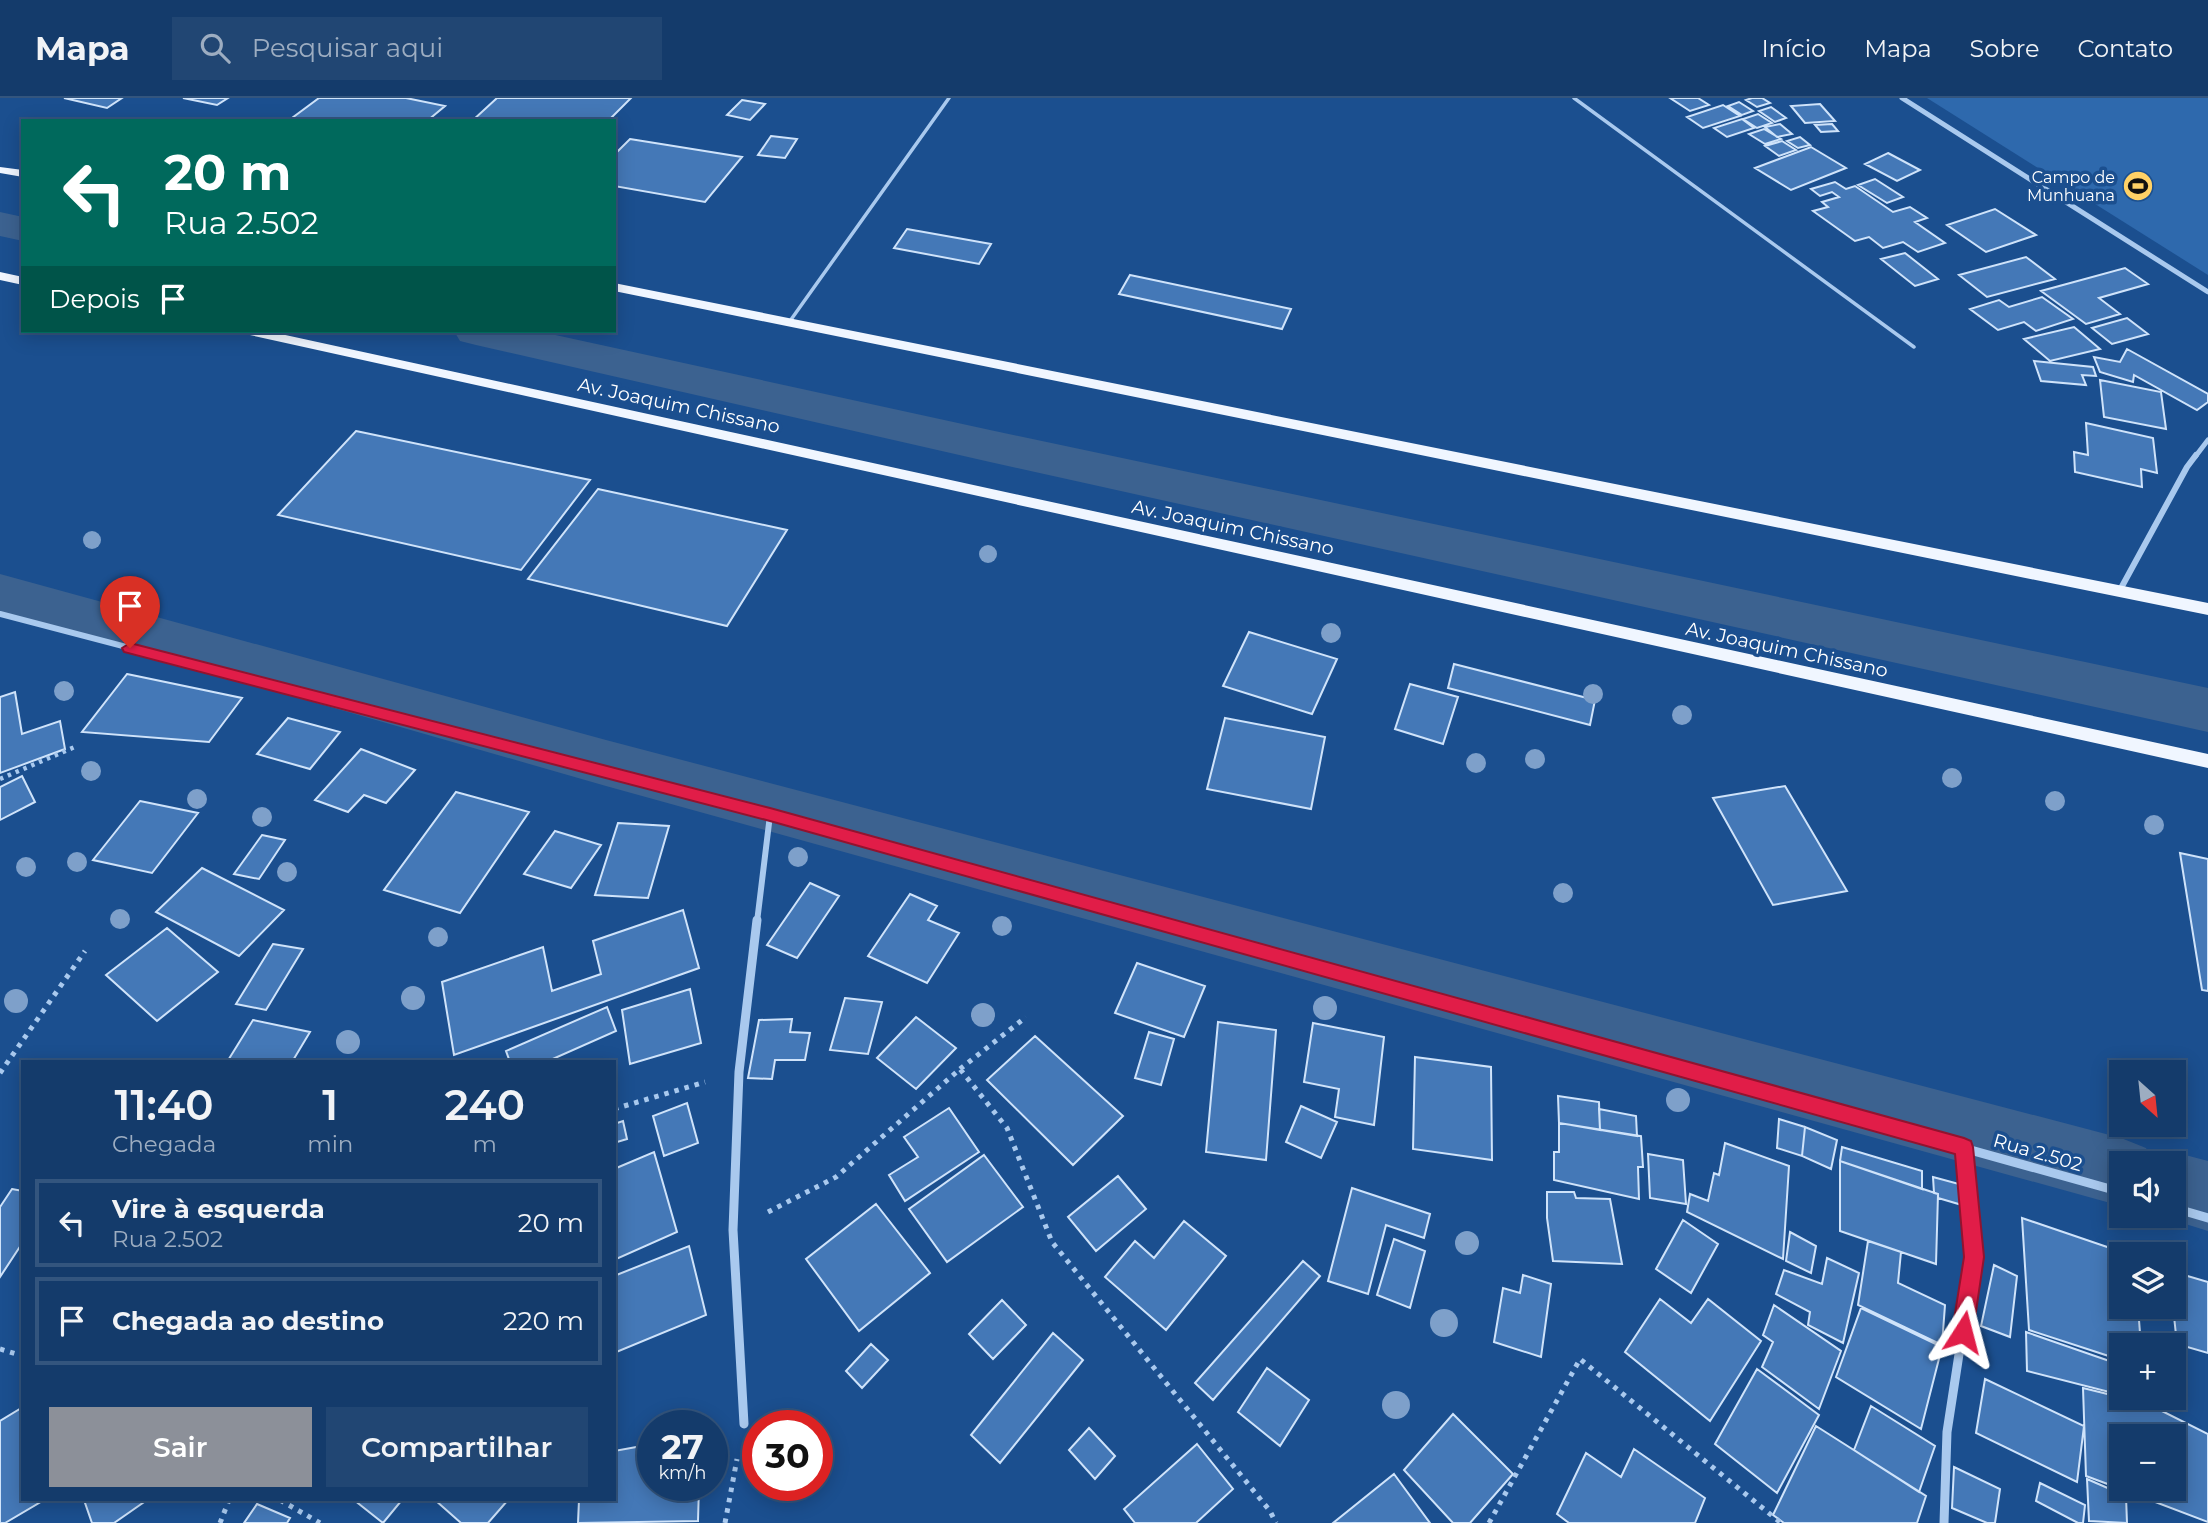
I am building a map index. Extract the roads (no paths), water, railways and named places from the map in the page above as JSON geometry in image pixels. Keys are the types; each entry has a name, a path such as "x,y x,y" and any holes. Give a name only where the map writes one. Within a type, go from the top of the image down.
{"main road":[{"path":"0,170 21,174"},
{"path":"0,276 21,281"},
{"path":"616,287 2208,609"},
{"name":"Av. Joaquim Chissano","path":"259,333 2208,761"}],"street":[{"path":"1902,98 2208,292"},
{"path":"2120,590 2187,467 2208,440"},
{"name":"Rua 2.502","path":"0,614 770,815 2109,1189"},
{"path":"743,1410 733,1230 740,1072 770,815"},
{"path":"1944,1523 1947,1432 1974,1257 1964,1147"},
{"path":"2186,1211 2208,1217"}],"lane":[{"path":"790,321 949,98"},
{"path":"1574,98 1914,347"}],"waterway":[{"path":"0,224 21,229"},
{"path":"485,333 990,446 2208,710"},
{"path":"0,593 606,763 2109,1169"},
{"path":"2186,1190 2208,1196"}],"place":[{"name":"Campo de Munhuana","path":"2138,186"}]}
